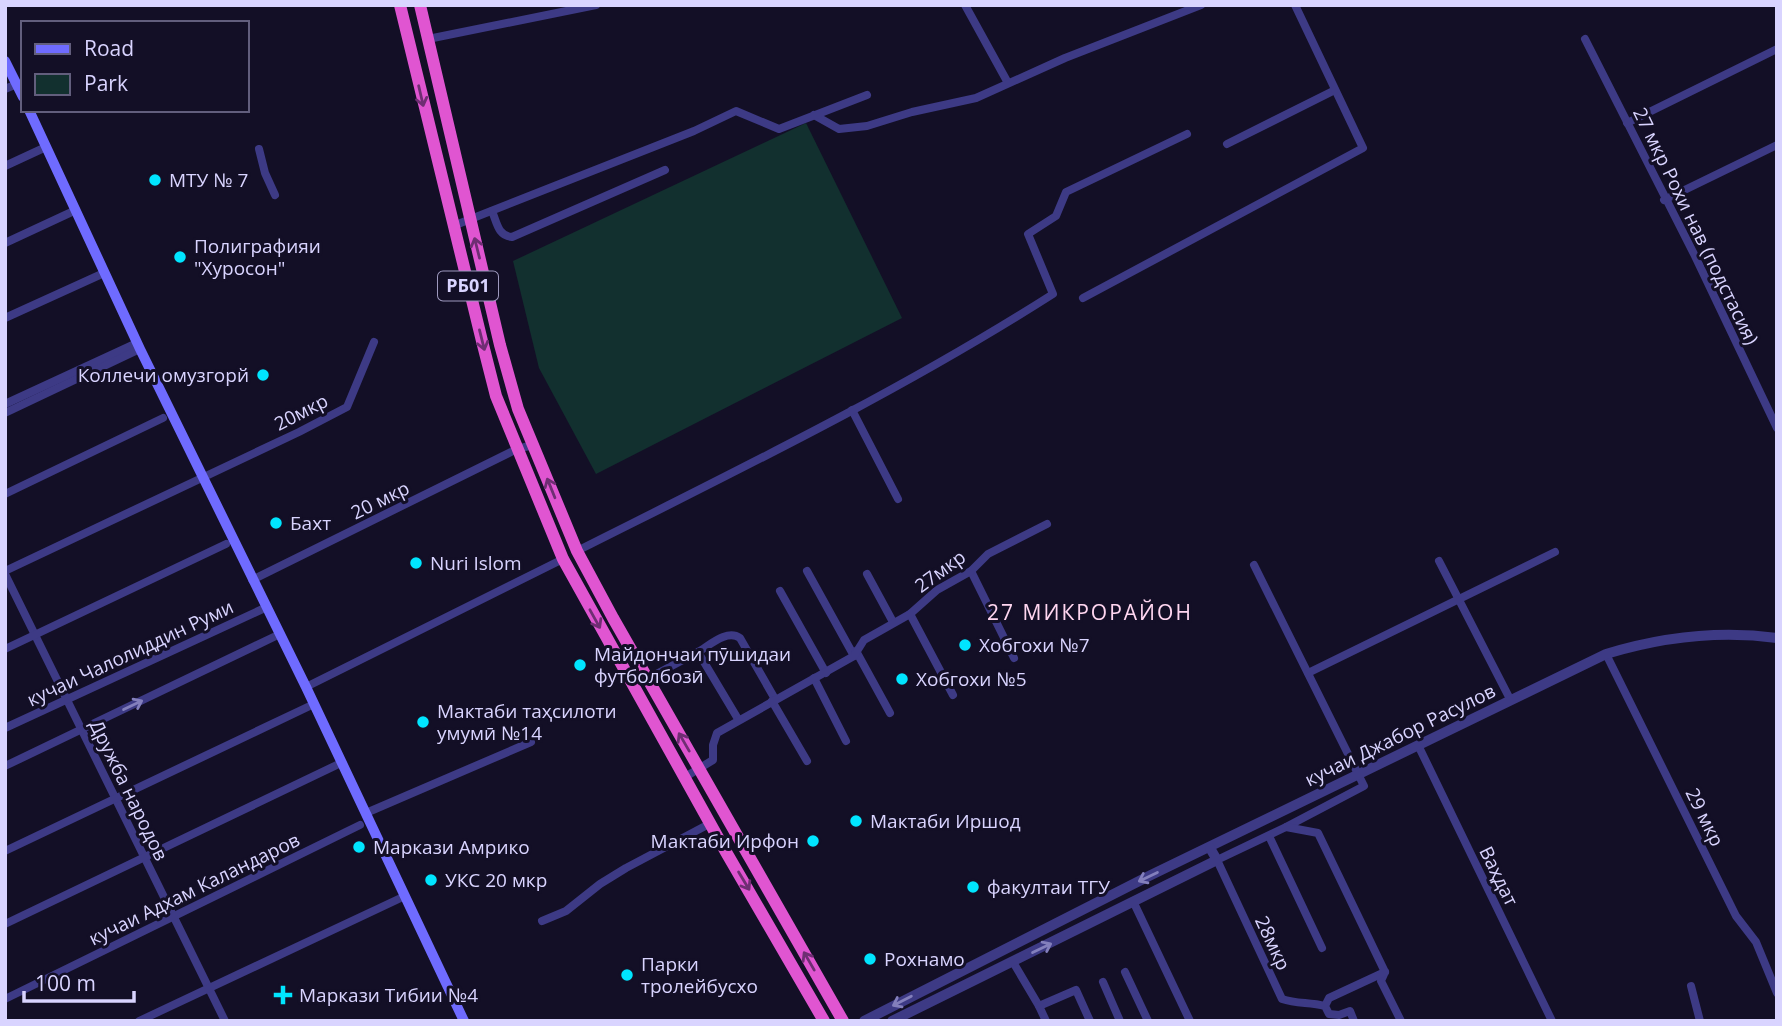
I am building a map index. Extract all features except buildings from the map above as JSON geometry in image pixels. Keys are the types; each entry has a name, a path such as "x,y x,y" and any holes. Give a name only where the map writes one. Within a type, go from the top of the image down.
{"highway":[{"name":"РБ01","path":"400,5 496,396 517,449 563,559 824,1021"},
{"name":"РБ01","path":"420,5 514,396 577,551 647,679 843,1021"},
{"path":"409,43 413,47 422,47 428,39"},
{"path":"413,61 417,52 426,51 432,55"}],"main road":[{"path":"5,61 21,93"},
{"path":"30,112 200,478 254,579 341,763 368,812 464,1021"}],"street":[{"path":"428,39 596,5"},
{"path":"965,5 1008,83"},
{"path":"814,116 839,129 867,126 912,112 976,98 1201,5"},
{"path":"1083,298 1363,148 1295,5"},
{"name":"27 мкр Рохи нав (подстасия)","path":"1585,39 1664,200 1695,256 1777,428"},
{"path":"1627,124 1777,48"},
{"path":"5,89 16,83"},
{"path":"1227,144 1335,90"},
{"path":"453,226 694,131 736,111 779,129 867,95"},
{"path":"577,551 941,362 1053,294 1028,234 1056,216 1066,192 1187,134"},
{"path":"1664,200 1777,145"},
{"path":"5,166 46,147"},
{"path":"259,149 265,173 275,195"},
{"path":"492,211 500,233 504,237 512,237 665,170"},
{"path":"5,243 76,211"},
{"path":"5,318 104,273"},
{"name":"20мкр","path":"5,573 347,407 374,342"},
{"path":"5,404 139,346"},
{"path":"5,413 139,346"},
{"path":"852,410 898,499"},
{"path":"5,494 163,418"},
{"name":"20 мкр","path":"254,579 517,449 533,445"},
{"name":"27мкр","path":"700,769 713,760 717,733 738,719 826,673 855,653 864,640 909,614 937,590 971,571 988,554 1047,524"},
{"path":"5,649 226,544"},
{"path":"1308,673 1555,552"},
{"path":"306,687 563,559"},
{"path":"1438,561 1510,699"},
{"path":"892,1021 1269,836 1364,786 1254,565"},
{"path":"807,571 890,713"},
{"path":"971,571 1014,658"},
{"name":"Дружба народов","path":"5,573 225,1021"},
{"path":"867,573 893,622"},
{"path":"780,591 826,673"},
{"name":"кучаи Чалолиддин Руми","path":"5,728 267,607"},
{"name":"27мкр","path":"909,614 953,695"},
{"path":"5,766 280,634"},
{"name":"кучаи Джабор Расулов","path":"864,1021 1510,699 1606,654 1644,642 1707,634 1777,638"},
{"path":"647,679 727,635 736,635 807,761"},
{"path":"698,652 738,719"},
{"name":"29 мкр","path":"1606,654 1736,916 1756,942 1777,993"},
{"path":"814,678 846,741"},
{"path":"5,851 314,704"},
{"path":"368,812 531,742"},
{"name":"Ваҳдат","path":"1418,746 1552,1021"},
{"path":"5,924 341,763"},
{"path":"685,777 700,769"},
{"path":"542,921 566,911 600,884 626,868 711,823"},
{"name":"кучаи Адхам Каландаров","path":"5,999 360,825"},
{"path":"1286,827 1318,833 1385,972 1381,981 1401,1021"},
{"path":"1269,836 1322,948"},
{"path":"1210,848 1217,860"},
{"name":"28мкр","path":"1217,860 1282,999 1297,1004 1305,1001 1325,1006 1329,1014 1350,1012 1354,1021"},
{"path":"139,1021 405,896"},
{"path":"1133,901 1190,1021"},
{"path":"1013,962 1046,1021"},
{"path":"964,970 969,984"},
{"path":"1125,972 1147,1021"},
{"path":"1325,1006 1329,998 1385,972"},
{"path":"1103,982 1120,1021"},
{"path":"1690,986 1700,1021"},
{"path":"923,990 929,1003"},
{"path":"1039,1006 1076,990 1090,1021"}],"green space":[{"path":"806,123 902,318 596,474 539,368 513,261"}],"place":[{"name":"МТУ № 7","path":"155,180"},
{"name":"Полиграфияи \"Хуросон\"","path":"180,257"},
{"name":"Коллечи омузгорй","path":"263,375"},
{"name":"Бахт","path":"276,523"},
{"name":"Nuri Islom","path":"416,563"},
{"name":"Хобгохи №7","path":"965,645"},
{"name":"Майдончаи пӯшидаи футболбозӣ","path":"580,665"},
{"name":"Хобгохи №5","path":"902,679"},
{"name":"Мактаби таҳсилоти умумӣ №14","path":"423,722"},
{"name":"Мактаби Иршод","path":"856,821"},
{"name":"Мактаби Ирфон","path":"813,841"},
{"name":"Маркази Амрико","path":"359,847"},
{"name":"УКС 20 мкр","path":"431,880"},
{"name":"факултаи ТГУ","path":"973,887"},
{"name":"Рохнамо","path":"870,959"},
{"name":"Парки тролейбусхо","path":"627,975"},
{"name":"Маркази Тибии №4","path":"283,995"}],"district":[{"name":"27 МИКРОРАЙОН","path":"1090,613"}]}
